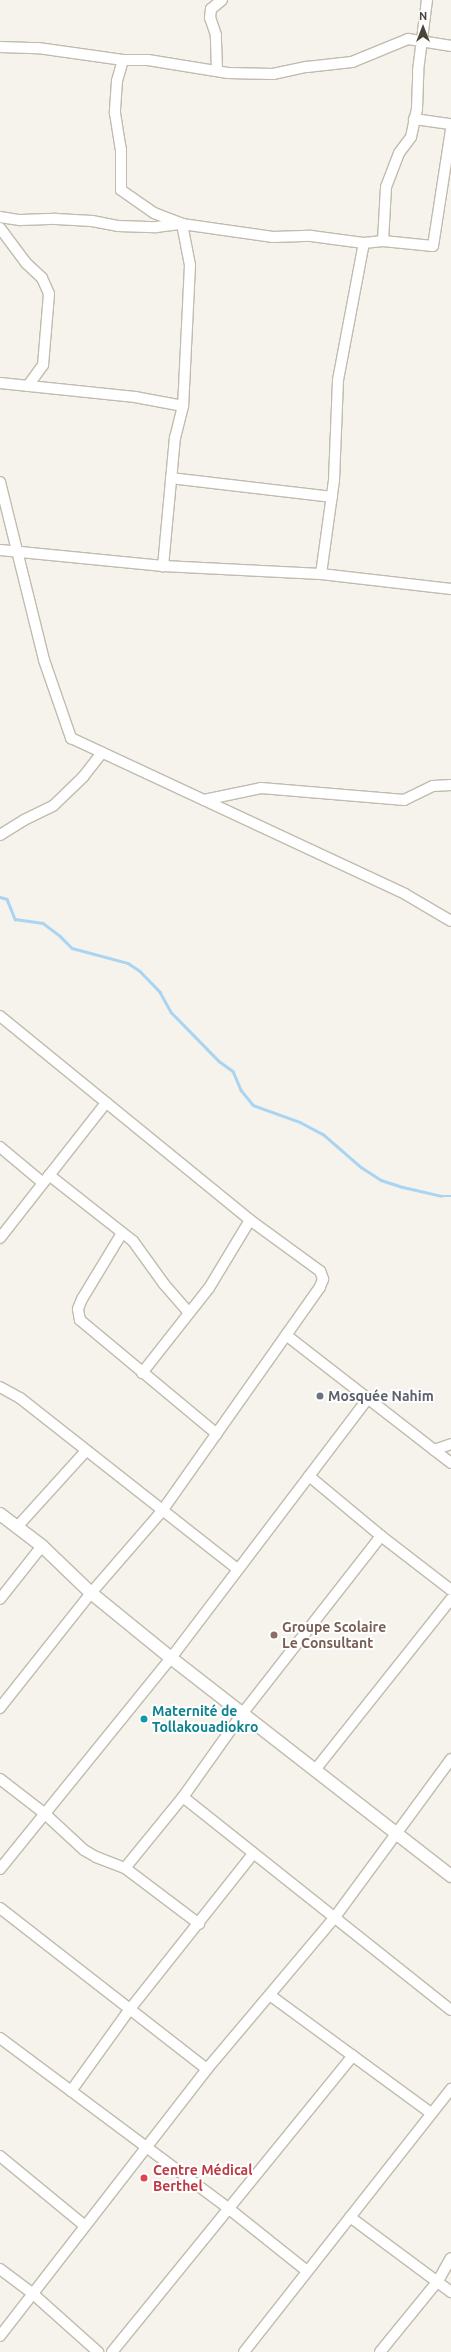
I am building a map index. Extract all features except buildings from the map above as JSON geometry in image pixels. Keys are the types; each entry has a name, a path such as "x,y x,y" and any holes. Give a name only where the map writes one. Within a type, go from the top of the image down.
{"street":[{"path":"217,70 216,35 210,18 211,9 222,0"},
{"path":"383,241 386,187 399,153 411,137 428,0"},
{"path":"0,47 38,48 123,60 148,60 217,70 273,74 307,67 352,62 390,45 408,39 422,40 451,46"},
{"path":"123,60 117,81 115,113 121,149 121,190 154,212 182,224"},
{"path":"414,119 451,124"},
{"path":"0,218 20,220 56,219 92,221 118,226 156,227 182,224 272,237 311,236 364,243 383,241 433,246 447,189 451,130"},
{"path":"163,566 175,437 183,406 190,265 182,224"},
{"path":"0,228 26,263 42,278 50,294 43,365 28,386"},
{"path":"321,574 332,497 338,380 364,243"},
{"path":"0,383 135,396 183,406"},
{"path":"171,478 332,497"},
{"path":"0,482 44,660 71,738 102,754 405,894 451,921"},
{"path":"0,550 17,554 163,566 321,574 451,589"},
{"path":"0,835 24,820 53,806 83,778 102,754"},
{"path":"204,800 261,788 404,800 433,786 451,785"},
{"path":"0,1016 250,1220 320,1271 323,1279 320,1287 162,1511 91,1593 0,1708"},
{"path":"0,1238 106,1102"},
{"path":"0,1147 133,1241 164,1284 190,1313"},
{"path":"142,1373 209,1288 250,1220"},
{"path":"122,1233 82,1299 78,1309 80,1320 217,1434"},
{"path":"286,1335 451,1463"},
{"path":"0,1387 20,1398 237,1569"},
{"path":"0,1869 171,1658 368,1398"},
{"path":"434,1450 451,1444"},
{"path":"18,1527 86,1451"},
{"path":"309,1476 381,1536 451,1590"},
{"path":"0,1514 42,1546 91,1593 171,1658 451,1876"},
{"path":"125,1868 182,1796 242,1714 381,1536"},
{"path":"0,1599 42,1546"},
{"path":"315,1770 451,1599"},
{"path":"0,2336 207,2069 271,1996 335,1917 398,1834 451,1759"},
{"path":"0,1779 44,1813 84,1850 96,1857 125,1868 198,1924"},
{"path":"182,1796 252,1854 335,1917 451,2010"},
{"path":"71,2091 130,2009 252,1854"},
{"path":"0,1908 207,2069"},
{"path":"271,1996 431,2113"},
{"path":"0,2038 228,2208 307,2271"},
{"path":"112,2352 353,2056"},
{"path":"244,2352 451,2089"},
{"path":"0,2156 85,2226"},
{"path":"350,2217 451,2292"},
{"path":"380,2352 438,2281 451,2258"},
{"path":"0,2269 32,2293 98,2352"}],"waterway":[{"path":"0,897 7,899 15,919 43,923 60,936 72,948 128,963 140,971 160,992 171,1012 219,1061 233,1071 241,1090 253,1105 300,1122 323,1134 361,1167 381,1180 441,1196 451,1196"}],"place":[{"name":"Mosquée Nahim","path":"320,1396"},
{"name":"Groupe Scolaire Le Consultant","path":"274,1635"},
{"name":"Maternité de Tollakouadiokro","path":"144,1719"},
{"name":"Centre Médical Berthel","path":"144,2178"}]}
